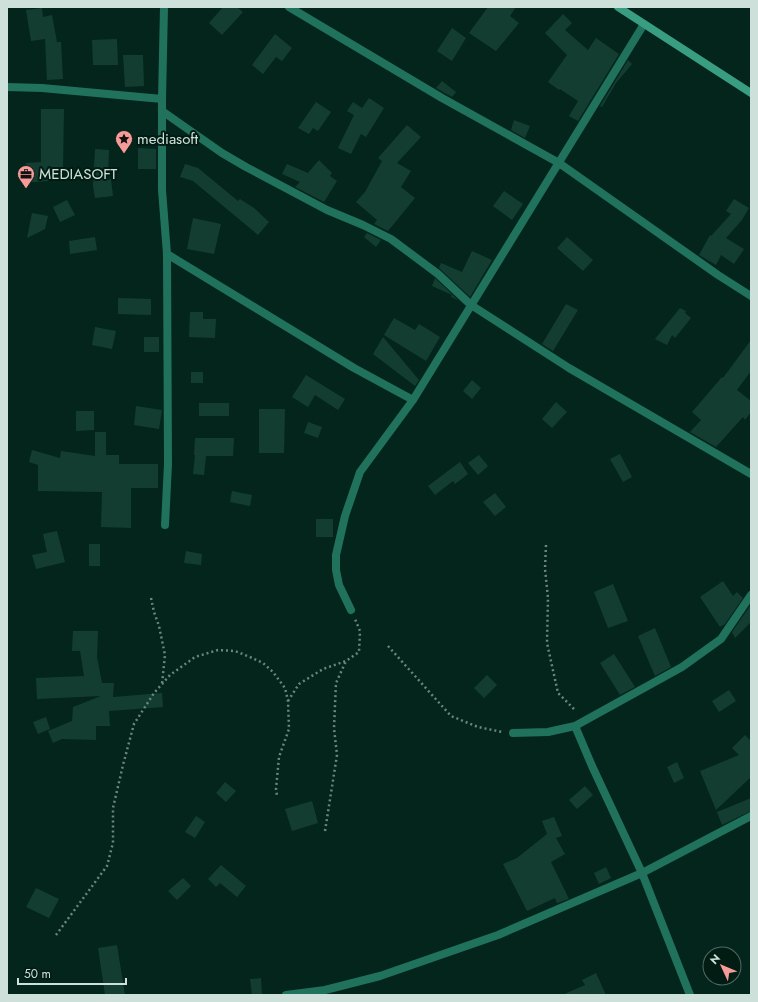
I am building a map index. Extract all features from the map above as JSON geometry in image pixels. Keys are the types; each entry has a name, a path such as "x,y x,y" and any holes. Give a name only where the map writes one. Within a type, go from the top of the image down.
{"street":[{"path":"164,7 162,190 167,254 168,464 165,526"},
{"path":"289,7 446,100 559,162 718,275 751,296"},
{"path":"618,7 751,93"},
{"path":"351,610 339,585 336,570 336,555 345,516 360,472 413,400 644,24"},
{"path":"7,87 42,88 162,99"},
{"path":"162,111 222,153 246,167 327,210 391,239 438,274 471,305 568,368 751,474"},
{"path":"167,254 354,368 413,400"},
{"path":"513,733 548,732 575,726 682,667 721,639 751,595"},
{"path":"575,726 642,873 690,995"},
{"path":"286,995 325,990 380,976 498,935 642,873 751,816"}],"path":[{"path":"546,545 545,569 548,598 547,643 558,693 574,709"},
{"path":"151,598 154,612 160,626 165,655 162,685"},
{"path":"288,701 299,684 323,669 346,661 359,652 360,630 351,610"},
{"path":"388,646 451,716 478,727 513,733"},
{"path":"56,935 107,866 113,843 113,808 134,724 154,693 170,676 195,657 218,650 235,651 256,660 273,672 285,688 288,701 289,729 279,757 276,789 277,796"},
{"path":"325,831 337,755 334,728 336,683 346,661"}],"building":[{"path":"223,7 237,7 243,12 222,35 209,23"},
{"path":"488,7 516,7 510,16 519,23 496,51 469,33"},
{"path":"42,8 43,17 52,15 57,42 61,42 63,79 47,80 45,39 31,41 26,10"},
{"path":"563,14 572,23 565,30 588,50 596,38 619,54 578,121 569,116 578,101 548,82 567,55 545,33"},
{"path":"452,28 466,38 452,61 437,51"},
{"path":"275,34 292,48 282,61 276,57 263,74 252,65"},
{"path":"117,39 118,65 93,65 92,40"},
{"path":"123,55 143,55 144,86 125,87"},
{"path":"628,60 632,64 616,83 602,107 600,106"},
{"path":"442,81 456,92 452,97 436,88"},
{"path":"369,98 384,108 366,137 361,134 351,154 338,148 354,115 347,111 353,102 362,108"},
{"path":"316,102 331,112 318,131 313,128 309,134 298,128"},
{"path":"41,109 64,109 63,171 49,171 49,181 21,183 21,168 26,168 26,163 41,162"},
{"path":"514,120 530,126 525,138 511,130"},
{"path":"407,125 421,137 397,163 411,171 401,187 415,198 388,231 374,224 377,220 356,202 365,192 382,161 378,158"},
{"path":"138,148 156,149 156,169 138,169"},
{"path":"95,149 109,150 108,180 111,179 113,196 95,198 93,186"},
{"path":"319,160 332,173 330,176 337,181 324,202 295,187 300,182 282,174 287,164 308,173"},
{"path":"185,164 198,168 238,201 240,199 254,208 269,222 258,235 193,181 180,177"},
{"path":"504,191 523,204 512,220 493,206"},
{"path":"734,199 749,208 742,220 726,238 744,249 734,264 721,255 716,265 699,255 710,235 711,236 731,214 726,211"},
{"path":"67,200 75,215 60,222 53,207"},
{"path":"32,213 48,216 45,229 27,238"},
{"path":"193,218 221,224 214,254 187,249"},
{"path":"367,233 381,240 376,247 364,237"},
{"path":"95,237 97,250 70,254 69,241"},
{"path":"567,237 593,260 583,271 557,248"},
{"path":"472,251 492,260 470,297 439,268 441,263 462,272"},
{"path":"435,278 458,300 451,297 452,295 432,286"},
{"path":"118,298 151,299 151,315 118,314"},
{"path":"566,304 578,310 553,351 542,344"},
{"path":"680,308 686,311 685,313 691,318 675,338 672,335 667,345 655,339"},
{"path":"190,312 203,312 203,319 216,319 215,338 189,337"},
{"path":"394,318 415,330 419,324 440,337 426,361 384,335"},
{"path":"95,327 116,331 112,349 92,345"},
{"path":"144,337 159,337 159,352 144,352"},
{"path":"383,337 419,380 415,386 373,354"},
{"path":"751,340 751,371 737,390 751,401 751,412 745,420 743,417 716,447 690,432 701,420 692,412 722,377 723,378"},
{"path":"191,372 203,372 203,383 191,383"},
{"path":"306,375 345,399 338,410 315,395 308,407 292,397"},
{"path":"472,380 481,388 472,399 463,391"},
{"path":"556,402 567,412 552,428 542,419"},
{"path":"199,403 229,403 229,416 199,416"},
{"path":"136,406 162,410 159,429 134,425"},
{"path":"259,409 285,409 284,453 259,453"},
{"path":"76,411 94,411 94,430 76,431"},
{"path":"308,422 322,427 318,438 304,433"},
{"path":"95,432 106,432 106,455 119,455 119,464 158,464 158,488 131,488 131,528 101,527 102,492 38,491 38,465 29,462 32,450 60,458 61,451 95,456"},
{"path":"195,438 234,438 233,456 206,456 204,475 193,474"},
{"path":"620,454 632,477 623,482 610,459"},
{"path":"479,455 488,466 478,475 468,463"},
{"path":"460,462 468,474 455,484 453,481 435,495 428,486"},
{"path":"232,491 252,495 250,506 230,502"},
{"path":"495,493 506,507 495,516 483,502"},
{"path":"316,519 333,519 333,537 316,537"},
{"path":"57,531 65,562 36,569 32,555 47,552 43,534"},
{"path":"89,544 100,544 100,566 89,566"},
{"path":"186,551 202,554 201,565 184,563"},
{"path":"723,581 733,596 737,592 743,598 725,624 720,627 700,597"},
{"path":"613,584 628,621 608,628 594,592"},
{"path":"750,606 751,622 735,638 732,632"},
{"path":"655,628 671,667 655,676 638,636"},
{"path":"73,631 98,631 97,657 102,683 114,683 113,697 162,693 163,707 109,711 110,726 96,726 96,740 62,739 53,743 48,731 72,721 73,707 101,696 37,699 36,678 84,676 80,651 72,651"},
{"path":"614,654 635,687 620,695 600,663"},
{"path":"487,675 497,685 484,698 474,688"},
{"path":"729,690 736,701 719,712 712,701"},
{"path":"46,717 50,729 38,734 33,722"},
{"path":"745,735 751,741 751,777 716,810 700,771 739,755 732,748"},
{"path":"677,762 684,778 674,783 667,767"},
{"path":"225,782 236,791 226,802 216,793"},
{"path":"585,786 593,795 577,809 569,800"},
{"path":"751,798 751,811 722,825 717,812"},
{"path":"312,801 318,823 292,831 285,809"},
{"path":"196,816 205,822 195,838 185,832"},
{"path":"554,817 562,836 556,838 565,854 551,862 569,899 557,903 555,898 527,911 503,864 517,858 547,834 542,821"},
{"path":"221,865 246,886 237,897 220,883 216,887 208,879"},
{"path":"606,867 611,878 599,884 594,873"},
{"path":"183,878 191,886 177,900 168,891"},
{"path":"36,888 59,899 49,918 26,907"},
{"path":"117,945 125,995 105,995 98,948"},
{"path":"596,973 606,995 562,995 585,985 582,980"},
{"path":"261,978 262,995 252,995 250,979"}],"place":[{"name":"mediasoft","path":"124,154"},
{"name":"MEDIASOFT","path":"26,189"}]}
